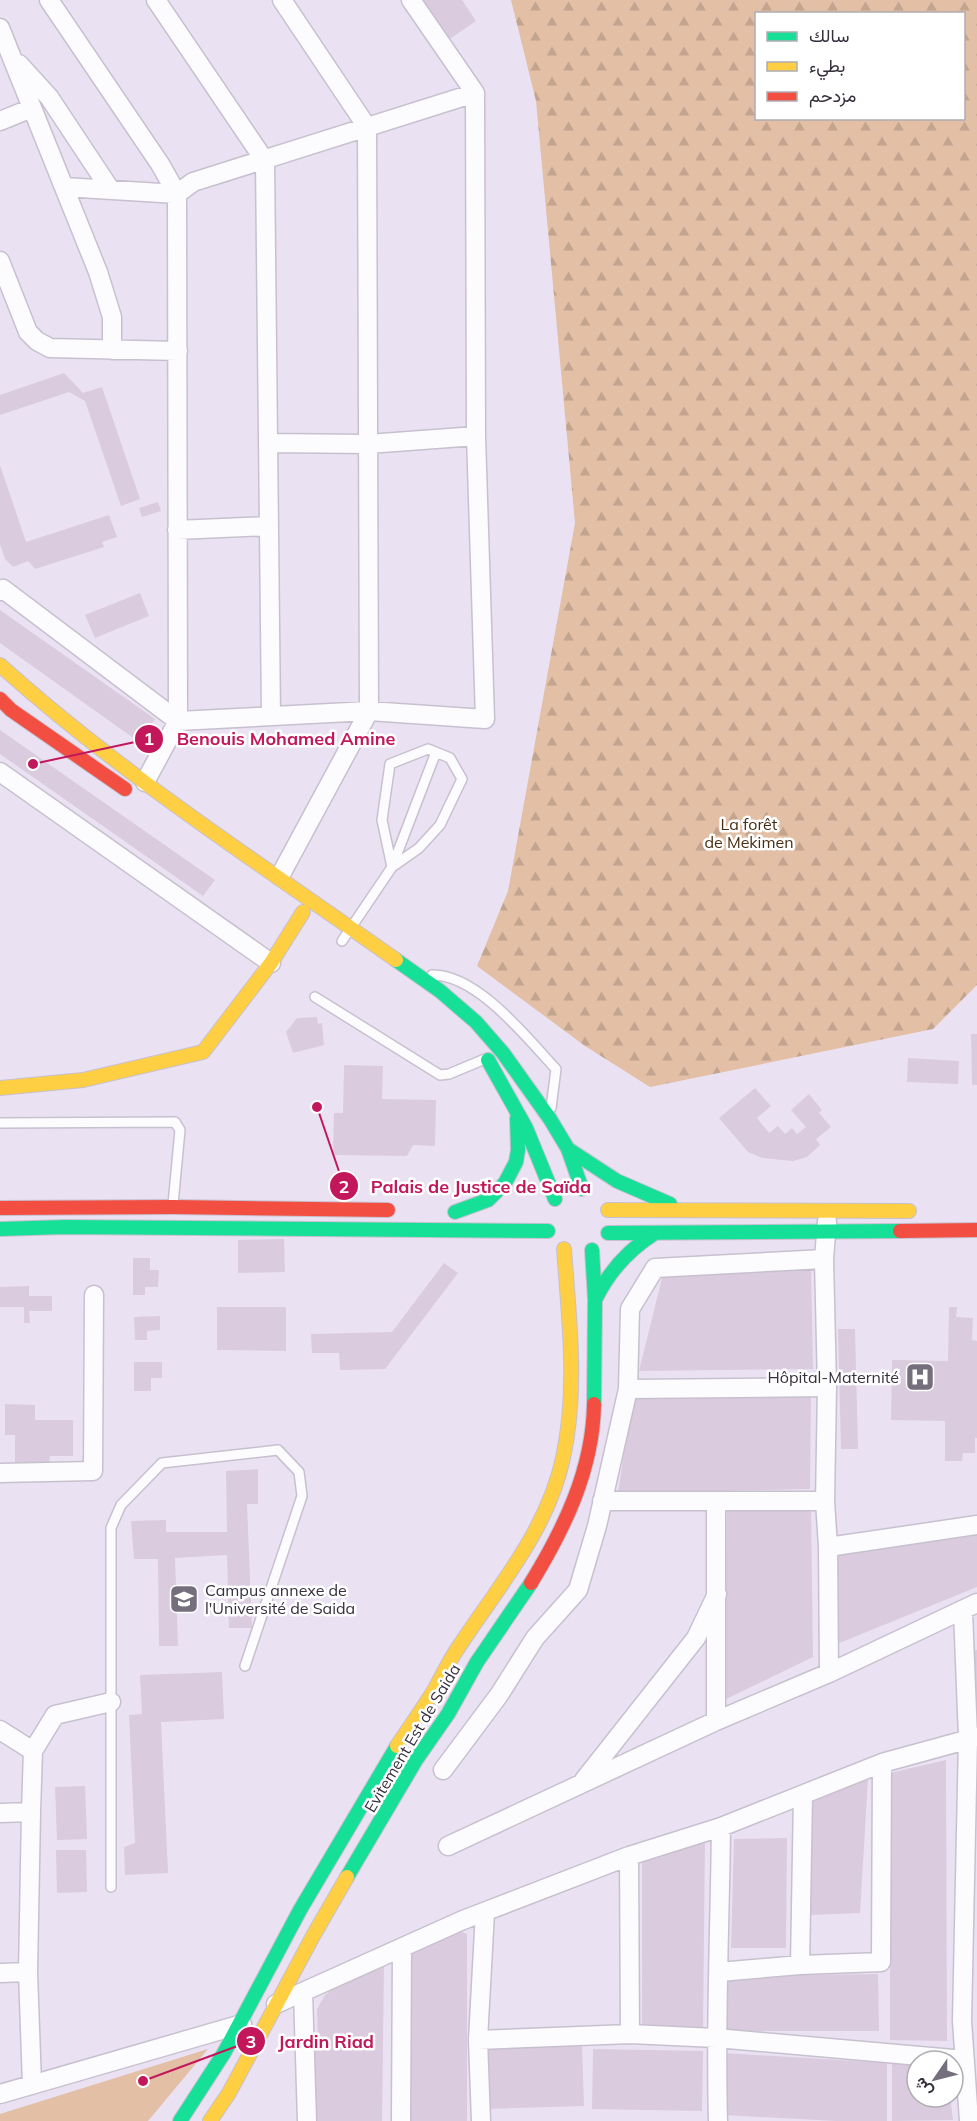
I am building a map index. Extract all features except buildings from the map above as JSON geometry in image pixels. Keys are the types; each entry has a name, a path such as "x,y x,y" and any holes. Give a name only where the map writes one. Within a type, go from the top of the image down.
{"main road":[{"path":"0,665 141,789"},
{"path":"0,1229 65,1227 548,1231 575,1200 568,1149 550,1119 503,1053 476,1022 418,976 280,876 141,789 4,711"},
{"path":"0,1088 83,1080 203,1052 271,963 302,912"},
{"path":"474,1044 501,1079 516,1113 575,1200 610,1222 608,1233 603,1241 592,1250 575,1252 564,1249 555,1242 548,1231"},
{"path":"501,1211 449,1211 488,1200 505,1183 516,1162 518,1150 516,1113"},
{"path":"568,1149 605,1174 636,1191 686,1209"},
{"path":"575,1200 686,1209 923,1211"},
{"path":"0,1208 172,1207 408,1211"},
{"path":"608,1233 977,1230"},
{"path":"595,1300 612,1268 639,1242 655,1233"},
{"path":"180,2121 209,2080 292,1924 390,1757 427,1701 457,1649 502,1585 549,1501 563,1461 570,1410 572,1359 564,1249"},
{"name":"Evitement Est de Saida","path":"210,2121 229,2093 313,1936 416,1760 448,1714 477,1662 527,1589 572,1510 586,1466 594,1412 595,1300 592,1250"}],"street":[{"path":"49,0 160,164 177,194 178,721 141,789"},
{"path":"156,0 265,161 271,716"},
{"path":"280,876 369,711 367,127 282,0"},
{"path":"0,591 3,589 178,721 369,711 485,719 476,436 475,93 411,0"},
{"path":"0,28 98,272 112,316 112,350"},
{"path":"11,56 49,97 110,189"},
{"path":"64,187 177,194 193,182 475,93"},
{"path":"0,121 32,108"},
{"path":"0,261 28,332 37,341 50,348 178,351"},
{"path":"268,443 368,444 476,436"},
{"path":"177,530 269,526"},
{"path":"0,772 271,963"},
{"path":"829,1210 824,1259 827,1387 825,1501 828,1547 829,1673"},
{"path":"443,1770 499,1695 535,1638 578,1590 602,1501 628,1389 630,1309 655,1268 824,1259"},
{"path":"0,1473 93,1472 94,1295"},
{"path":"628,1389 827,1387"},
{"path":"716,1500 716,1721"},
{"path":"602,1501 825,1501"},
{"path":"828,1547 977,1525"},
{"path":"582,1784 696,1638 717,1594"},
{"path":"448,1846 716,1721 829,1673 970,1607 971,1919 970,2006 965,2060 969,2121"},
{"path":"32,2085 28,1972 33,1751 55,1715 111,1702"},
{"path":"0,1730 33,1751"},
{"path":"0,2094 237,2027 276,2004 485,1912 629,1856 721,1827 882,1763 972,1737"},
{"path":"719,1972 800,1965 881,1962 882,1763"},
{"path":"800,1965 803,1795"},
{"path":"0,1813 31,1812"},
{"path":"718,2121 716,2038 721,1827"},
{"path":"629,1856 630,2034"},
{"path":"481,2121 478,2040 485,1912"},
{"path":"401,2121 402,1948"},
{"path":"0,1973 28,1972"},
{"path":"303,1992 307,2121"},
{"path":"478,2040 630,2034 716,2038 905,2055"}],"lane":[{"path":"428,748 450,758 462,779 440,825 418,848 392,867 382,820 390,764 428,748"},
{"path":"342,941 392,867 436,752"},
{"path":"418,976 444,975 462,981 500,1010 556,1069 550,1119"},
{"path":"315,997 440,1075 449,1074 487,1058"},
{"path":"0,1123 175,1122 180,1130 172,1207"},
{"path":"111,1887 111,1528 121,1504 162,1463 278,1450 299,1472 302,1496 244,1666"}],"green space":[{"name":"La forêt de Mekimen","path":"511,0 977,0 977,985 933,1029 650,1087 585,1046 477,966 508,891 575,523 536,101"},
{"path":"208,2049 148,2121 0,2121 0,2114"}],"traffic: fast":[{"path":"396,960 440,991 476,1022 503,1053 550,1119 568,1149 582,1189"},
{"path":"488,1060 526,1128 555,1199"},
{"path":"455,1212 488,1200 505,1183 516,1162 517,1118"},
{"path":"568,1149 617,1181 670,1204"},
{"path":"0,1229 65,1227 548,1231"},
{"path":"608,1233 900,1231"},
{"path":"595,1300 606,1280 620,1262 655,1233"},
{"path":"592,1250 595,1300 594,1404"},
{"path":"347,1877 416,1760 448,1714 477,1662 531,1583"},
{"path":"180,2121 224,2053 300,1910 397,1746"}],"traffic: slow":[{"path":"0,665 94,744 144,782 396,960"},
{"path":"0,1088 83,1080 203,1052 271,963 303,912"},
{"path":"608,1210 909,1211"},
{"path":"397,1746 435,1689 456,1650 521,1556 546,1509 556,1484 568,1432 571,1380 564,1249"},
{"path":"210,2121 229,2093 347,1877"}],"traffic: jam":[{"path":"0,699 11,710 125,789"},
{"path":"0,1208 173,1207 388,1210"},
{"path":"900,1231 977,1230"},
{"path":"531,1583 555,1542 574,1498 588,1452 594,1404"}],"place":[{"name":"Benouis Mohamed Amine","path":"33,764"},
{"name":"Palais de Justice de Saïda","path":"317,1107"},
{"name":"Hôpital-Maternité","path":"920,1377"},
{"name":"Campus annexe de l'Université de Saida","path":"184,1599"},
{"name":"Jardin Riad","path":"143,2081"}]}
